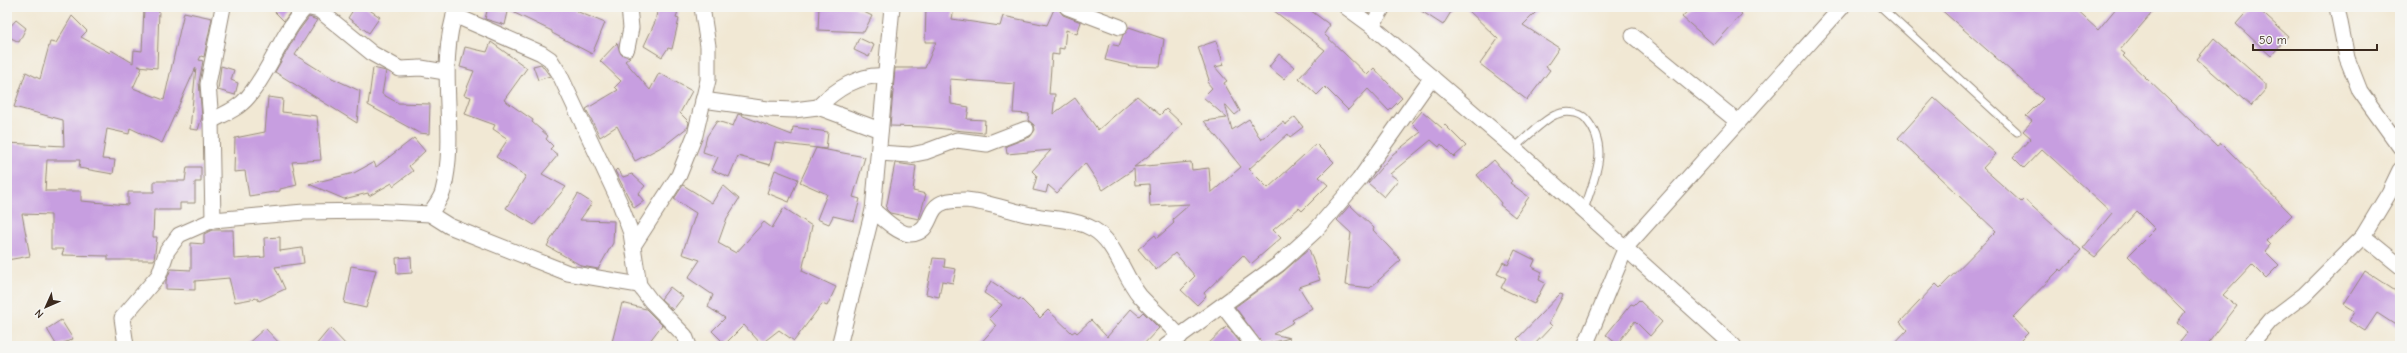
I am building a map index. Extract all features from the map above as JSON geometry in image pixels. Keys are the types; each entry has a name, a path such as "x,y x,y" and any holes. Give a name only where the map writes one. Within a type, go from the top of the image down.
{"street":[{"path":"213,220 211,121 208,84 223,7"},
{"path":"211,121 236,108 248,98 275,55 294,20 306,7 319,10 373,54 400,69 421,68 445,72"},
{"path":"627,48 631,28 629,7"},
{"path":"633,246 679,175 695,135 708,80 708,46 702,7"},
{"path":"839,346 873,210 892,7"},
{"path":"1067,7 1120,26"},
{"path":"1346,7 1372,26 1514,148 1626,247 1734,346"},
{"path":"1372,26 1383,7"},
{"path":"1585,346 1626,247 1842,7"},
{"path":"2337,7 2347,58 2360,91 2400,147"},
{"path":"430,214 443,192 449,147 445,72 448,36 455,11 541,53 550,59 572,98 619,201 631,233 639,285 651,301 685,336 689,346"},
{"path":"1633,36 1738,122"},
{"path":"818,107 827,98 853,82 877,75 885,76"},
{"path":"1166,346 1279,264 1315,231 1359,180 1432,77"},
{"path":"703,100 768,109 794,110 818,107 880,130"},
{"path":"879,153 910,155 925,152 957,140 987,144 1026,129"},
{"path":"2249,346 2271,320 2304,295 2363,236 2390,193 2400,170"},
{"path":"873,210 890,224 908,235 919,233 926,228 936,207 944,202 966,200 1033,216 1077,222 1094,230 1107,241 1140,296 1180,337"},
{"path":"126,346 122,318 159,275 172,243 179,235 213,220 319,212 371,211 430,214 449,226 568,273 639,285"},
{"path":"2363,236 2400,266"},
{"path":"1222,306 1254,346"}],"lane":[{"path":"1881,7 2017,132"},
{"path":"1514,148 1554,115 1571,112 1584,116 1596,130 1600,144 1598,162 1584,210"}],"building":[{"path":"270,7 294,7 284,21"},
{"path":"355,7 365,7 380,17 369,33 348,18"},
{"path":"488,7 508,12 505,25 485,19"},
{"path":"502,7 578,7 576,11 605,23 592,54 552,33 552,31"},
{"path":"658,7 679,7 676,18 679,19 672,49 668,48 662,57 644,46 655,22"},
{"path":"819,7 854,7 872,16 864,32 818,30"},
{"path":"926,7 954,9 952,19 1000,26 1003,16 1047,25 1055,7 1057,7 1063,15 1081,22 1077,34 1066,30 1064,49 1059,48 1059,55 1052,54 1049,94 1055,94 1053,114 1075,98 1098,130 1137,96 1160,115 1166,109 1182,124 1165,143 1134,167 1191,162 1192,170 1209,168 1211,193 1241,167 1204,121 1227,118 1203,97 1212,88 1207,82 1209,80 1198,47 1216,41 1224,65 1215,67 1227,81 1224,83 1240,111 1235,115 1225,104 1232,130 1249,119 1261,140 1283,122 1285,125 1295,117 1303,127 1290,137 1288,134 1249,169 1268,188 1316,144 1334,162 1319,177 1328,185 1302,211 1299,208 1273,230 1281,238 1251,264 1243,255 1204,293 1206,296 1197,305 1181,290 1195,276 1175,253 1156,270 1138,249 1155,235 1157,238 1174,223 1173,219 1190,204 1150,206 1149,184 1135,185 1134,169 1103,190 1085,163 1057,193 1048,185 1046,193 1033,190 1037,176 1032,171 1051,150 1007,154 1006,146 1030,137 1035,130 1034,125 1028,120 1029,114 1013,113 1015,84 950,79 951,104 969,107 967,119 985,120 984,133 925,127 890,126 895,68 925,68 936,42 925,42"},
{"path":"1269,7 1306,7 1330,25 1324,34 1367,75 1374,68 1402,98 1389,111 1368,89 1348,110 1325,87 1317,95 1299,78 1325,50"},
{"path":"1415,7 1454,7 1443,25"},
{"path":"1465,7 1541,7 1523,25 1559,48 1546,67 1550,70 1527,100 1480,64 1498,39"},
{"path":"1691,7 1734,7 1742,14 1714,45 1682,17"},
{"path":"1938,7 2073,7 2098,30 2117,7 2157,7 2120,50 2125,54 2123,56 2217,146 2221,143 2292,215 2266,241 2270,245 2265,251 2279,265 2266,278 2252,264 2223,295 2237,306 2206,346 2177,346 2188,332 2177,323 2185,312 2128,256 2155,229 2137,211 2095,257 2083,248 2112,213 2042,149 2024,168 2013,157 2031,138 2023,131 2032,121 2026,116 2043,99"},
{"path":"2251,7 2256,7 2288,36 2271,56 2236,24"},
{"path":"144,9 159,10 157,68 138,66 142,68 133,88 164,100 184,12 212,18 204,57 201,56 199,60 203,61 199,82 202,117 198,130 190,129 196,67 162,143 130,128 129,134 107,129 102,159 115,160 113,174 79,168 80,160 47,160 45,191 81,191 81,201 128,205 128,192 154,192 154,181 185,181 187,167 201,167 201,182 195,182 195,203 180,203 180,210 154,210 153,237 157,237 154,260 108,260 108,256 62,255 64,249 51,249 51,215 22,214 30,256 7,260 7,143 64,146 63,120 14,107 26,72 40,79 50,42 56,43 72,16 87,31 81,37 110,53 111,50 133,63 134,50 142,51"},
{"path":"309,17 317,20 295,55 332,78 360,91 357,123 275,72 297,33"},
{"path":"16,20 26,28 19,42 7,36 7,30"},
{"path":"1129,27 1164,39 1160,67 1131,66 1105,60 1109,44 1119,46 1123,35"},
{"path":"859,38 874,45 869,57 854,50"},
{"path":"2214,38 2266,84 2266,89 2251,106 2197,59"},
{"path":"491,42 527,68 504,100 533,120 532,122 548,136 546,139 553,146 550,149 558,155 542,174 566,187 534,225 506,208 526,176 496,157 508,139 493,129 495,125 465,114 471,97 464,95 474,71 460,67 465,47 487,52"},
{"path":"617,43 621,54 630,57 625,61 650,90 659,73 692,91 680,113 689,122 688,127 665,145 635,161 617,126 600,137 586,109 618,90 615,87 621,81 600,61"},
{"path":"1279,54 1294,67 1284,79 1269,67"},
{"path":"541,64 550,76 538,80 533,66"},
{"path":"221,66 234,70 231,80 238,83 235,95 218,90"},
{"path":"373,68 386,71 382,94 398,103 430,104 429,134 419,133 368,105"},
{"path":"268,97 283,99 282,112 317,116 321,160 292,162 297,185 280,189 280,191 249,196 245,171 234,172 235,138 265,132"},
{"path":"1934,98 1996,154 1983,168 2021,202 2024,199 2081,250 2062,271 2060,269 2013,317 2028,333 2015,346 1892,346 1907,330 1900,322 1936,284 1940,288 1996,231 1898,138"},
{"path":"1422,111 1442,128 1445,125 1466,146 1454,157 1441,144 1439,147 1431,140 1390,174 1398,180 1384,197 1368,183 1393,154 1421,132 1412,123"},
{"path":"738,114 792,135 793,127 828,132 826,149 775,143 770,165 738,156 729,177 712,170 718,157 703,152 707,136 717,121 733,126"},
{"path":"414,138 425,151 409,166 413,171 393,186 392,183 369,196 368,193 344,199 309,184 354,173 374,162 376,167"},
{"path":"816,148 865,157 853,197 860,199 854,221 833,216 829,224 817,219 827,194 800,182"},
{"path":"1494,160 1512,181 1510,183 1529,197 1515,217 1500,205 1501,203 1477,175"},
{"path":"895,163 916,166 913,191 926,194 919,219 890,213 886,209"},
{"path":"617,169 623,177 632,174 645,186 638,194 644,201 634,208 615,171"},
{"path":"775,170 798,179 789,202 767,193"},
{"path":"683,185 712,203 723,185 739,199 727,218 718,243 736,253 764,222 772,228 784,208 812,226 802,271 836,287 827,306 822,304 794,341 779,330 761,344 744,325 725,344 712,331 725,318 708,307 713,295 688,278 700,260 682,254 696,213 674,199"},
{"path":"578,194 592,203 580,220 614,221 613,243 598,269 582,266 547,246"},
{"path":"1350,205 1374,228 1373,230 1401,260 1370,288 1345,285 1351,233 1337,220"},
{"path":"212,230 233,230 234,259 265,257 264,238 280,237 280,251 302,248 304,263 275,267 285,289 259,301 257,298 235,302 229,278 195,281 195,290 166,289 166,281 171,269 191,270 191,243 204,244 204,234"},
{"path":"1309,249 1320,280 1299,287 1312,308 1292,320 1294,322 1273,334 1290,338 1263,345 1235,307 1284,271"},
{"path":"1515,250 1535,260 1532,267 1542,272 1539,280 1545,283 1534,304 1501,288 1506,278 1497,274 1503,262 1508,265"},
{"path":"411,257 412,273 397,274 396,258"},
{"path":"933,258 945,259 944,267 956,269 953,283 942,281 939,297 926,294"},
{"path":"351,266 376,270 366,308 344,303"},
{"path":"2365,271 2400,294 2400,328 2377,313 2365,331 2349,321 2355,311 2344,304"},
{"path":"991,281 1019,300 1020,298 1040,318 1048,310 1072,333 1075,331 1077,333 1091,320 1107,337 1131,309 1139,316 1143,312 1159,328 1142,346 978,346 996,326 989,318 1002,305 984,293"},
{"path":"670,287 683,297 673,310 661,299"},
{"path":"1560,294 1563,295 1549,323 1552,326 1533,346 1524,346 1517,339"},
{"path":"1639,300 1662,322 1650,336 1635,321 1617,344 1606,335 1631,304 1634,305"},
{"path":"622,303 646,309 662,325 646,346 611,346"},
{"path":"61,320 73,339 57,346 47,329"},
{"path":"1227,326 1243,346 1206,346"},
{"path":"265,328 282,346 245,346"},
{"path":"330,328 347,346 315,346"}]}
